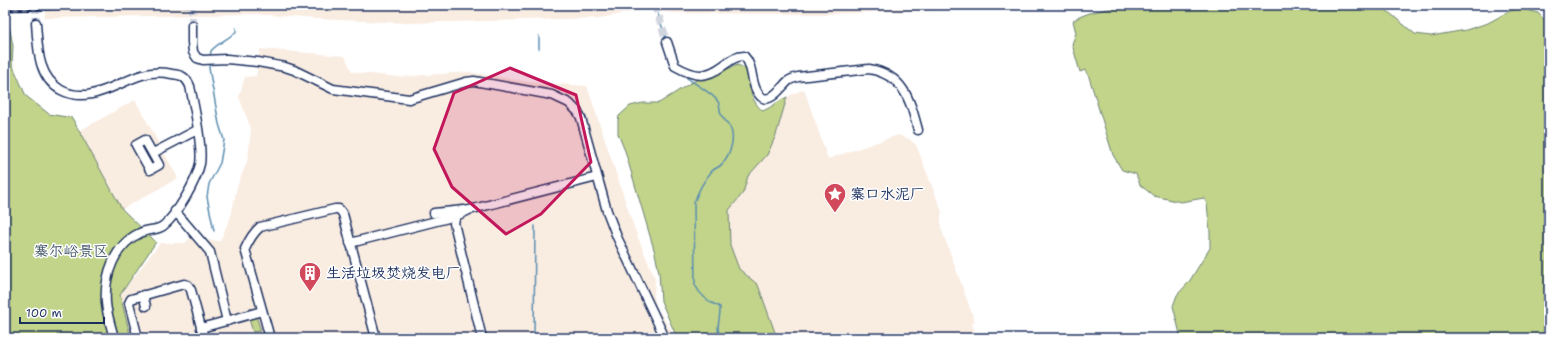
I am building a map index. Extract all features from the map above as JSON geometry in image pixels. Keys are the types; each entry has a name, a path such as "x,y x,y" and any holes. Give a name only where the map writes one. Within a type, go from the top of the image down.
{"street":[{"path":"36,23 38,51 42,67 48,79 57,88 69,94 88,95 143,74 156,73 180,75 187,78 190,86 197,130 200,164 190,189 175,211 162,226 139,233 128,241 114,258 109,271 106,302 114,338"},
{"path":"192,25 193,52 197,58 203,60 258,62 285,67 333,89 409,98 474,81 552,95 569,103 578,112 581,118 597,177 617,237 665,338"},
{"path":"667,42 674,66 697,76 718,70 734,58 744,56 749,60 757,92 765,99 771,97 788,81 798,76 869,69 879,70 889,74 901,87 912,106 918,130"},
{"path":"153,153 197,130"},
{"path":"434,213 469,210 597,177"},
{"path":"270,338 245,249 248,241 260,227 335,208 339,209 343,214 376,338"},
{"path":"350,243 456,216 469,210"},
{"path":"175,211 210,252 227,321"},
{"path":"456,216 454,223 482,338"},
{"path":"138,338 129,303 131,299 184,284 188,285 191,290 203,327 209,338"},
{"path":"143,295 146,306"},
{"path":"203,327 262,311"},
{"path":"203,327 204,338"}],"highlighted area":[{"path":"510,68 576,95 591,162 541,214 506,234 452,187 434,149 454,93"}],"shaded area":[{"path":"45,5 1061,5 1046,8 826,14 674,13 642,10 600,18 407,23 317,19 256,14 45,18"},
{"path":"260,49 345,56 352,72 398,77 468,72 529,82 587,86 635,230 655,279 654,297 657,308 676,338 131,338 120,295 160,243 185,243 198,231 207,240 220,241 231,216 237,187 248,159 251,129 239,97 245,77 256,76"},
{"name":"寨口水泥厂","path":"804,89 828,159 898,135 909,139 916,145 942,212 941,228 975,322 972,323 977,338 777,338 758,285 739,269 730,245 729,210 743,193 748,176 767,155 776,135 787,97"},
{"path":"135,100 178,178 122,209 79,131"}],"green space":[{"name":"寨尔峪景区","path":"5,5 12,5 8,20 13,46 12,64 26,96 49,114 72,118 122,209 156,242 120,295 131,338 5,338"},
{"path":"1140,5 1384,5 1386,10 1415,34 1431,36 1466,30 1488,23 1510,11 1520,8 1538,13 1549,25 1549,338 1181,338 1173,306 1177,295 1189,282 1210,248 1207,204 1204,198 1181,202 1154,196 1140,185 1136,174 1122,170 1113,155 1089,77 1085,70 1080,72 1072,44 1076,33 1073,21 1079,17 1096,11"},
{"path":"738,65 746,69 749,86 755,102 763,111 787,97 776,135 767,155 748,176 743,193 729,210 730,245 739,269 758,285 777,338 677,338 661,301 659,273 655,253 625,151 618,134 619,116 630,106 643,103 659,103 692,82"},
{"path":"256,316 261,331 253,332 249,319"},
{"path":"262,334 263,338 211,338 211,337"}],"waterway":[{"path":"655,5 666,39"},
{"path":"210,57 211,51 236,32 236,28"},
{"path":"539,36 539,49"},
{"path":"210,63 209,68 219,124 224,140 220,163 209,184 207,197 214,231"},
{"path":"685,74 687,78 707,91 717,100 721,114 732,132 731,146 725,160 721,165 712,171 706,179 699,190 694,203 695,285 706,298 720,307 718,326 720,338"},
{"path":"534,338 535,226"}],"tunnel":[{"path":"36,5 36,23"},
{"path":"192,5 192,25"},
{"path":"655,5 667,42"}],"railway":[{"path":"5,10 194,5"}],"place":[{"name":"寨口水泥厂","path":"835,214"},
{"name":"生活垃圾焚烧发电厂","path":"310,292"}]}
